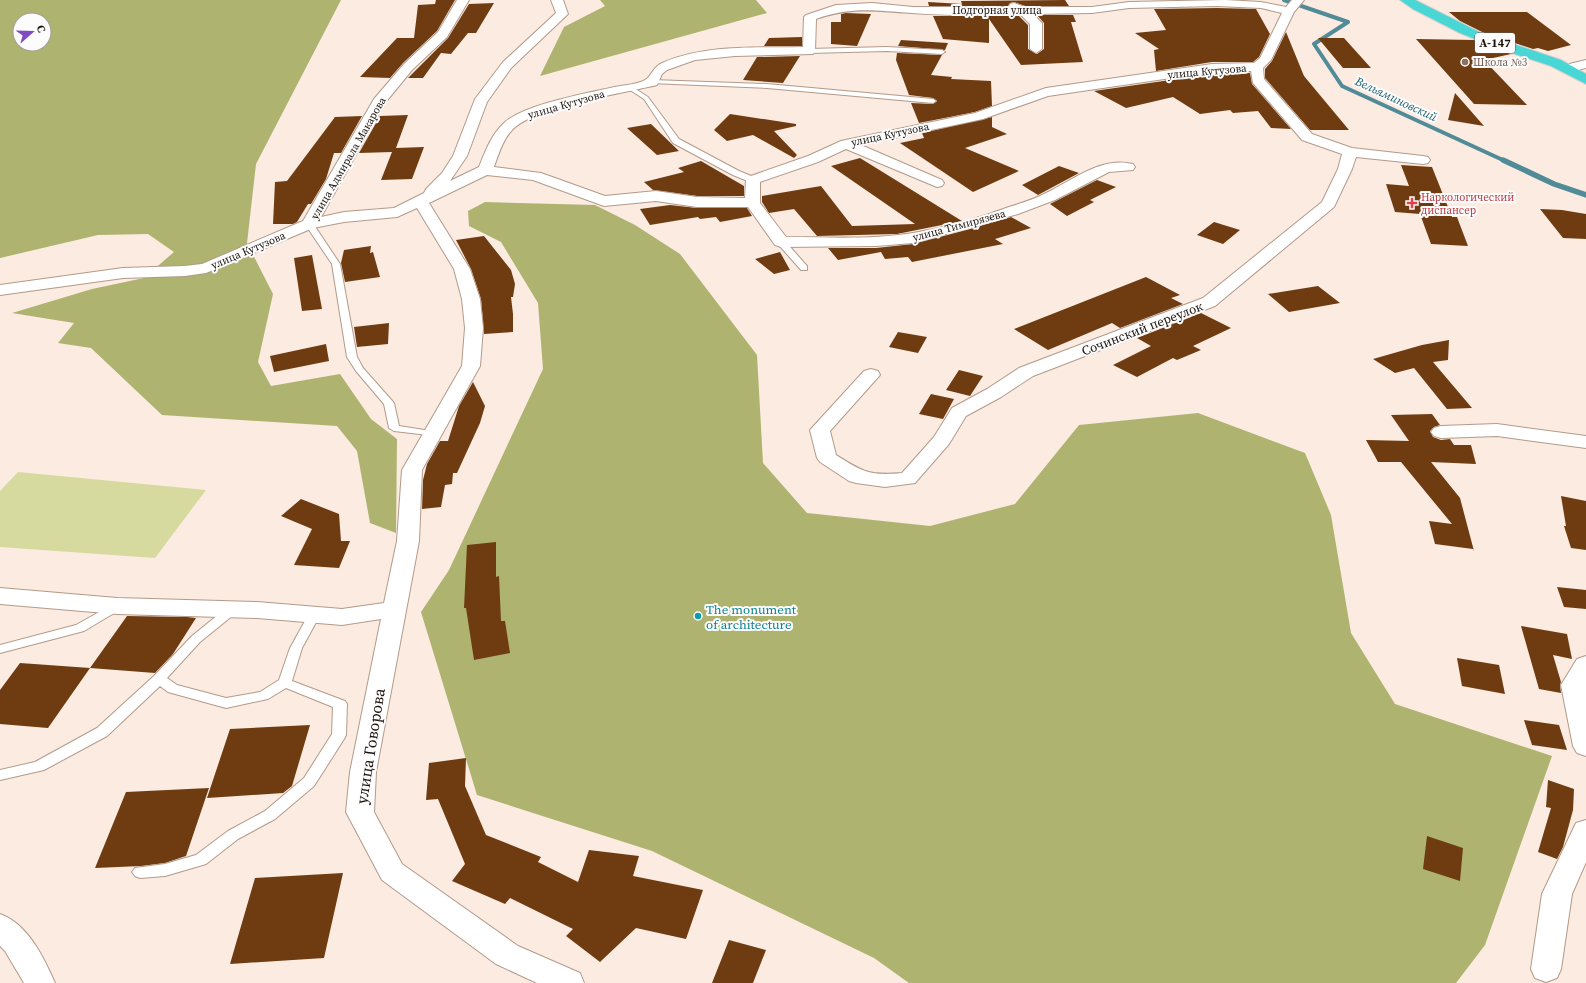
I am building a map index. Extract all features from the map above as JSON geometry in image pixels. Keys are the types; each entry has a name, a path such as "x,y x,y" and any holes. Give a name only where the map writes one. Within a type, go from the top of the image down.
{"highway":[{"name":"А-147","path":"1406,0 1473,34 1502,46 1569,68 1586,80"}],"street":[{"name":"улица Адмирала Макарова","path":"309,224 379,102 408,67 443,34 463,0"},
{"path":"421,202 447,176 460,156 480,102 507,65 562,14 557,0"},
{"path":"1003,0 1022,10 1036,23 1036,49"},
{"name":"улица Кутузова","path":"753,180 813,159 846,144 978,116 1046,92 1212,68 1257,67 1265,60 1289,11 1298,0"},
{"name":"Подгорная улица","path":"809,51 810,16 836,8 872,6 913,10 1092,10 1127,2 1261,6 1289,11"},
{"path":"629,87 652,82 656,72 666,65 689,58 720,54 809,51"},
{"path":"1569,68 1586,64"},
{"path":"1257,67 1258,80 1307,138 1350,152 1423,160"},
{"name":"улица Кутузова","path":"0,290 123,273 185,271 206,268 309,224 344,217 397,212 421,202 485,170 498,138 509,125 526,115 569,101 629,87"},
{"path":"846,144 937,183"},
{"name":"Сочинский переулок","path":"871,375 820,430 827,458 856,478 886,481 908,479 942,440 959,412 994,394 1026,372 1209,302 1329,204 1345,169 1350,152"},
{"name":"улица Тимирязева","path":"780,242 876,241 913,238 1013,211 1050,197 1092,174 1107,168 1128,167"},
{"path":"485,170 536,176 604,201 656,196 698,202 752,202"},
{"path":"753,180 752,202 780,242"},
{"name":"улица Говорова","path":"421,202 462,269 471,299 474,328 471,366 412,470 408,541 363,772 360,812 392,872 507,955 569,983"},
{"path":"1441,432 1497,430 1586,442"},
{"path":"0,596 117,606 233,609 342,617 394,610"},
{"path":"1586,665 1573,685 1586,746"},
{"path":"1546,969 1557,894 1586,831"},
{"path":"0,927 16,942 40,983"}],"lane":[{"path":"809,51 887,50 942,52"},
{"path":"652,82 768,86 933,100"},
{"path":"629,87 646,98 676,141 736,173 753,180"},
{"path":"309,224 336,264 352,357 359,369 389,403 394,428 433,434"},
{"path":"780,242 804,268"},
{"path":"0,649 80,628 117,606"},
{"path":"0,775 39,766 102,732 159,679 196,638 233,609"},
{"path":"159,679 173,689 226,703 263,696 285,683 296,648 314,615"},
{"path":"140,872 165,870 201,860 232,835 270,815 309,782 339,735 340,704 285,683"}],"green space":[{"path":"0,0 341,0 256,164 247,243 273,294 258,362 271,386 340,374 371,419 397,439 396,533 370,523 357,451 337,426 162,415 91,348 58,343 74,323 12,313 92,289 144,278 174,252 148,234 98,235 0,258"},
{"path":"600,0 756,0 767,13 540,76 564,27 605,6"},
{"path":"485,202 595,205 635,225 680,254 757,355 763,463 807,513 930,526 1015,504 1079,425 1198,413 1305,453 1331,515 1351,633 1395,704 1552,756 1485,945 1456,983 909,983 874,958 652,851 477,795 421,612 449,570 543,369 538,303 501,242 469,226 468,211"},
{"path":"18,472 206,490 155,558 0,547 0,491"}],"building":[{"path":"436,0 455,0 437,31 403,63 390,78 360,77 397,38 414,38 418,5 435,4"},
{"path":"1065,0 1069,6 1025,6 1014,2 1010,3 1008,6 929,6 928,2 962,4 961,1"},
{"path":"494,3 476,33 468,33 451,54 441,53 423,78 408,78 448,38 469,4"},
{"path":"1154,9 1256,9 1270,34 1259,57 1253,62 1212,62 1156,71 1154,50 1159,49 1135,33 1166,30"},
{"path":"1449,12 1527,12 1571,45 1548,51 1538,48 1533,49 1482,32 1460,21"},
{"path":"841,14 871,14 857,46 831,44 831,22 841,22"},
{"path":"1037,15 1073,15 1076,22 1071,22 1083,62 1021,65 989,19 989,43 943,39 933,16 1019,16 1028,25 1028,49 1037,54 1044,49 1044,23"},
{"path":"1286,32 1304,76 1349,130 1310,130 1265,78 1265,69 1272,61"},
{"path":"802,37 802,46 764,46 769,38"},
{"path":"1318,38 1344,38 1371,68 1343,68"},
{"path":"1416,39 1474,40 1511,54 1484,60 1527,105 1474,104"},
{"path":"901,40 948,43 945,50 898,46"},
{"path":"897,53 942,55 931,75 952,77 951,79 991,81 992,106 975,112 919,123 911,103 933,104 937,101 933,98 909,95 896,60"},
{"path":"800,56 783,83 743,80 757,57"},
{"path":"1250,73 1252,84 1291,129 1271,128 1258,111 1233,113 1230,110 1200,114 1173,97 1126,108 1094,91 1212,74"},
{"path":"1455,93 1484,126 1448,120"},
{"path":"730,114 796,124 796,126 774,131 797,155 794,158 753,135 727,141 714,130"},
{"path":"408,115 396,148 424,147 412,179 381,180 392,152 359,153 380,116"},
{"path":"362,116 341,153 334,153 326,179 311,204 308,204 297,222 293,224 273,224 275,182 287,181 335,117"},
{"path":"992,117 992,127 1007,134 965,148 1019,171 973,192 900,143 924,138 922,133"},
{"path":"651,124 679,151 657,155 627,128"},
{"path":"860,158 962,221 897,234 817,236 794,209 769,213 762,202 762,196 821,186 852,226 915,224 831,166"},
{"path":"701,161 744,186 744,196 697,196 653,190 644,182 684,172 678,168"},
{"name":"Наркологический диспансер","path":"1401,165 1432,167 1452,217 1457,217 1468,246 1431,244 1420,214 1395,212 1386,184 1409,186"},
{"path":"1059,166 1079,173 1038,195 1022,185"},
{"path":"1097,180 1116,187 1090,200 1094,202 1067,216 1050,204"},
{"path":"670,205 697,208 747,208 752,216 720,222 716,217 700,219 698,217 650,225 640,209"},
{"path":"1540,209 1562,210 1586,214 1586,239 1563,238"},
{"path":"1011,217 1031,228 995,239 1003,244 912,262 908,257 885,259 881,252 838,260 828,248 876,248 913,244 974,228 978,230 980,226"},
{"path":"1214,222 1240,230 1223,244 1197,235"},
{"path":"484,236 511,270 515,284 513,297 511,297 513,332 484,334 481,299 471,269 456,240"},
{"path":"371,246 370,253 373,252 380,277 345,282 341,263 344,250"},
{"path":"780,252 790,270 774,274 755,259"},
{"path":"312,255 322,309 302,311 294,258"},
{"path":"1146,277 1180,295 1171,298 1183,304 1120,328 1112,323 1048,350 1014,329"},
{"path":"1318,286 1340,303 1289,312 1268,294"},
{"path":"1201,313 1231,328 1193,346 1201,350 1177,360 1173,358 1137,377 1113,365 1151,346 1137,338"},
{"path":"389,323 388,344 357,347 354,327"},
{"path":"898,332 927,337 918,353 889,347"},
{"path":"1449,340 1448,360 1433,362 1472,408 1447,409 1414,368 1395,373 1373,359 1422,345"},
{"path":"326,344 329,361 274,372 270,356"},
{"path":"959,370 983,376 970,396 946,390"},
{"path":"473,382 485,406 480,423 457,473 453,473 452,484 445,485 441,507 422,509 423,480 427,464 440,441 448,441 459,406"},
{"path":"931,394 954,399 943,419 919,414"},
{"path":"1432,414 1440,425 1434,427 1430,431 1433,437 1441,440 1450,439 1454,445 1471,445 1476,464 1431,462 1460,498 1474,551 1473,549 1435,544 1429,521 1452,524 1401,462 1378,462 1366,440 1409,441 1391,415"},
{"path":"1561,496 1586,501 1586,550 1571,548 1564,526 1566,526"},
{"path":"301,499 339,514 341,541 350,541 339,568 294,565 312,529 281,516"},
{"path":"496,542 496,577 499,576 501,621 505,621 510,653 474,660 466,608 464,608 467,545"},
{"path":"1557,587 1586,590 1586,609 1564,607"},
{"path":"127,616 196,618 173,654 155,673 90,668"},
{"path":"1521,626 1567,634 1572,659 1553,655 1561,682 1561,693 1539,689"},
{"path":"1457,658 1499,665 1505,694 1462,686"},
{"path":"20,663 90,668 48,728 0,724 0,690"},
{"path":"1524,720 1559,725 1567,750 1532,745"},
{"path":"310,725 292,786 283,793 207,798 230,729"},
{"path":"466,758 465,786 486,835 541,857 538,862 578,882 589,850 639,856 633,876 703,890 686,939 636,928 600,962 566,936 573,929 510,898 505,904 452,881 465,864 438,799 426,800 429,763"},
{"path":"1548,780 1574,789 1573,810 1563,847 1557,859 1538,852 1551,808 1546,807"},
{"path":"209,788 186,856 165,863 141,866 95,868 126,792"},
{"path":"1427,836 1463,848 1460,881 1423,869"},
{"path":"343,873 324,958 230,964 255,878"},
{"path":"729,940 766,950 753,983 712,983"}],"waterway":[{"name":"Вельяминовский","path":"1284,0 1348,22 1314,44 1342,86 1505,161"},
{"name":"Вельяминовский","path":"1503,160 1554,184 1586,195"}],"place":[{"name":"Школа №3","path":"1465,62"},
{"name":"Наркологический диспансер","path":"1412,203"},
{"name":"The monument of architecture","path":"698,616"}]}
